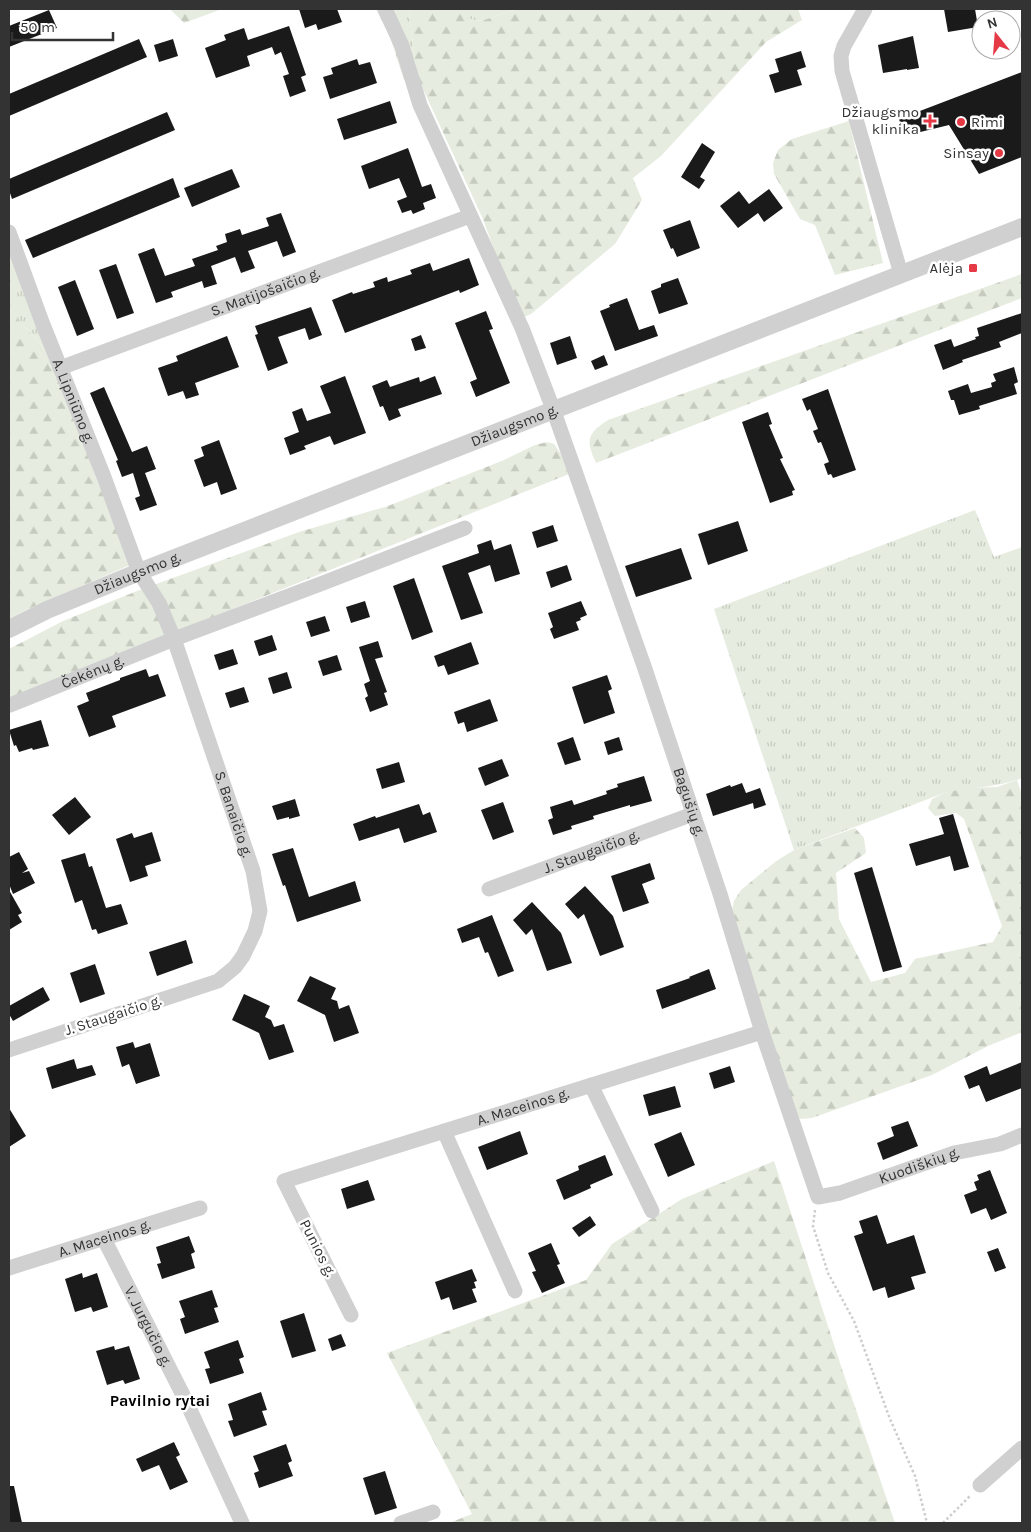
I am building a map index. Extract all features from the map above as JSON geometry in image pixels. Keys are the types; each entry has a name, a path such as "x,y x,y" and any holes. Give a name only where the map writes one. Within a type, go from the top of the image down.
{"street":[{"name":"Bagušių g.","path":"385,9 402,46 420,105 522,328 553,409 644,666 720,894 762,1032 818,1197"},
{"path":"866,9 844,46 841,56 842,71 900,274"},
{"name":"S. Matijošaičio g.","path":"60,368 470,216"},
{"name":"Džiaugsmo g.","path":"9,629 47,610 139,572 1022,227"},
{"name":"A. Lipniūno g.","path":"9,232 139,572"},
{"path":"174,639 466,528"},
{"name":"S. Banaičio g.","path":"139,572 159,603 174,639 254,871 260,910 255,932 235,967 218,982"},
{"name":"Čekėnų g.","path":"10,704 174,639"},
{"name":"J. Staugaičio g.","path":"489,889 693,814"},
{"name":"J. Staugaičio g.","path":"9,1050 218,982"},
{"name":"A. Maceinos g.","path":"284,1181 762,1032"},
{"path":"591,1085 652,1211"},
{"path":"444,1131 515,1291"},
{"name":"Kuodiškių g.","path":"818,1197 840,1193 954,1153 1000,1144 1022,1135"},
{"name":"Punios g.","path":"284,1181 352,1315"},
{"name":"A. Maceinos g.","path":"9,1268 200,1208"},
{"name":"V. Jurgučio g.","path":"104,1239 187,1404 242,1523"},
{"path":"980,1485 1022,1448"},
{"path":"402,1523 433,1512"}],"path":[{"path":"818,1197 813,1226 828,1273 854,1322 890,1419 915,1476 927,1523"},
{"path":"943,1523 980,1485"}],"green space":[{"path":"170,9 222,9 184,23"},
{"path":"376,9 412,9 409,13 417,76 404,80 390,37"},
{"path":"412,9 457,9 469,19 481,21 517,9 798,9 802,20 766,42 661,156 633,178 642,200 615,244 531,314 524,317 509,291 483,219 417,76 409,13"},
{"path":"457,9 517,9 481,21 469,19"},
{"path":"849,121 883,263 835,275 815,225 800,219 774,174 773,163 778,150 792,139"},
{"path":"9,248 48,353 9,309"},
{"path":"1022,274 1022,298 596,463 591,449 590,438 595,430 608,420"},
{"path":"9,309 48,353 130,565 9,619"},
{"path":"547,442 554,444 561,454 569,474 9,699 9,649 63,621 137,591 299,532 388,506 504,460 535,445"},
{"path":"975,510 994,557 1022,547 1022,778 993,786 944,793 794,850 714,609"},
{"path":"1017,780 1022,795 1022,1032 988,1046 932,1075 812,1118 801,1119 794,1115 732,910 734,901 741,890 775,862 794,850 855,828 864,838 866,853 836,873 839,919 871,982 905,973 915,959 993,942 1002,926 964,819 956,813 935,816 928,808 932,799 944,793 966,788 997,787"},
{"path":"774,1161 895,1523 449,1523 472,1514 387,1353 586,1280 612,1244 682,1199"}],"building":[{"path":"299,9 337,9 342,22 318,30 316,24 305,28"},
{"path":"944,9 975,9 971,10 971,28 948,32"},
{"path":"49,10 57,28 9,47 9,26"},
{"path":"289,26 306,75 301,77 306,91 290,97 283,76 289,74 281,52 275,55 272,47 247,56 250,66 216,78 205,48 226,40 224,35 244,28 248,40"},
{"path":"913,36 919,68 883,73 878,45"},
{"path":"139,39 147,57 9,116 9,94"},
{"path":"173,39 178,56 159,62 154,45"},
{"path":"801,51 806,67 797,70 802,85 775,93 769,75 779,72 775,59"},
{"path":"357,59 359,65 370,62 377,83 330,99 323,77 333,74 331,68"},
{"name":"Rimi","path":"1022,72 1022,157 979,174 949,125 904,136 899,119"},
{"path":"390,101 397,123 344,140 337,119"},
{"path":"167,112 175,130 12,199 9,190 9,179"},
{"path":"702,143 715,152 700,177 705,180 699,189 681,177"},
{"path":"408,148 422,187 431,184 436,198 423,203 425,209 413,214 411,210 402,213 397,201 407,197 399,178 369,189 361,166"},
{"path":"232,169 240,187 192,207 184,188"},
{"path":"173,178 180,197 33,258 25,240"},
{"path":"769,189 783,208 764,222 758,213 738,228 720,206 739,191 749,204"},
{"path":"281,213 296,252 283,257 277,241 248,251 255,268 241,273 235,257 211,266 217,284 204,288 202,281 171,292 173,297 156,303 138,254 154,248 165,276 195,266 192,259 218,250 216,246 227,242 225,234 240,229 242,235 269,226 266,218"},
{"path":"690,220 700,248 677,257 673,248 671,249 663,230"},
{"path":"469,258 479,285 460,293 459,290 345,333 332,300 352,292 353,294 375,287 373,282 387,277 388,282 412,274 410,270 430,263 433,271"},
{"path":"116,264 134,313 117,319 99,270"},
{"path":"678,278 688,304 659,314 651,291 661,287 661,284"},
{"path":"75,280 94,329 77,336 58,287"},
{"path":"627,298 639,330 654,325 658,336 615,351 600,311 610,307 609,305"},
{"path":"311,307 322,335 309,340 305,328 278,337 288,363 268,371 255,335 258,334 255,326"},
{"path":"486,311 493,329 489,330 510,383 476,397 470,382 477,379 455,323"},
{"path":"1022,313 1022,333 999,342 1001,347 962,360 963,362 943,370 934,345 951,339 954,347 976,339 975,337 979,336 977,328"},
{"path":"421,335 426,348 415,351 411,339"},
{"path":"227,336 239,367 195,383 199,395 186,399 183,391 168,396 158,368 178,361 176,356"},
{"path":"570,336 577,358 557,365 550,343"},
{"path":"604,355 608,365 595,370 591,361"},
{"path":"1014,367 1018,382 1014,384 1017,394 979,406 980,409 959,415 954,400 951,400 948,391 968,384 971,393 992,387 991,383 996,381 993,374"},
{"path":"345,376 366,433 334,445 330,436 304,446 306,449 290,455 284,438 299,432 292,412 302,408 307,421 331,413 320,386"},
{"path":"435,376 442,394 398,409 401,416 389,421 383,406 380,407 372,386 387,380 390,387 419,377 420,382"},
{"path":"104,387 132,452 147,446 156,469 145,473 157,505 140,511 135,498 140,496 133,473 122,477 116,461 118,460 90,393"},
{"path":"828,389 856,470 833,478 831,474 828,475 824,464 829,462 821,442 818,443 813,431 818,429 810,409 807,411 802,399"},
{"path":"768,412 772,424 769,425 783,458 780,459 795,490 792,491 793,495 770,503 742,422"},
{"path":"219,440 237,489 221,495 217,482 204,487 194,460 204,456 201,447"},
{"path":"738,521 748,551 708,565 698,534"},
{"path":"553,525 558,541 537,548 532,532"},
{"path":"491,540 494,550 511,544 520,574 495,582 490,565 468,573 483,613 461,620 442,566 479,553 477,545"},
{"path":"681,548 692,579 636,597 625,566"},
{"path":"567,565 572,580 551,588 546,572"},
{"path":"414,578 433,632 412,640 393,586"},
{"path":"365,601 370,617 351,623 346,607"},
{"path":"581,601 587,615 576,622 579,630 554,639 550,629 553,627 548,613"},
{"path":"325,616 330,631 311,637 306,622"},
{"path":"272,635 277,650 259,656 254,641"},
{"path":"378,641 383,657 375,659 387,692 384,693 388,705 370,712 365,698 368,696 364,684 370,681 359,647"},
{"path":"471,642 479,664 448,675 444,665 438,667 434,656"},
{"path":"233,649 238,664 219,670 214,655"},
{"path":"337,655 342,670 323,676 318,661"},
{"path":"146,669 149,677 158,674 166,696 112,716 116,727 89,737 77,706 89,701 86,693"},
{"path":"287,672 292,688 273,694 268,678"},
{"path":"607,675 612,689 608,691 615,713 584,724 572,687"},
{"path":"244,687 249,702 230,708 225,693"},
{"path":"490,699 498,721 467,732 464,722 458,724 454,712"},
{"path":"41,720 49,746 19,752 16,745 14,746 9,730"},
{"path":"573,737 581,760 565,765 557,743"},
{"path":"619,737 623,750 608,755 604,742"},
{"path":"502,759 509,776 485,786 478,768"},
{"path":"399,762 405,782 382,789 376,769"},
{"path":"644,776 652,801 630,807 630,805 593,816 594,819 571,826 572,829 553,835 548,820 553,818 550,807 572,800 574,805 607,794 606,791 618,787 617,784"},
{"path":"742,783 746,793 760,788 766,805 754,809 753,803 713,816 706,794 730,785 731,787"},
{"path":"75,797 91,817 69,835 52,815"},
{"path":"295,799 300,816 277,820 272,806"},
{"path":"503,802 514,832 493,840 481,810"},
{"path":"419,804 423,815 430,812 437,832 404,843 399,828 359,841 353,824"},
{"path":"953,814 969,867 954,871 950,856 916,866 909,844 944,834 939,818"},
{"path":"152,832 161,861 145,866 148,876 130,882 116,839 132,833 134,838"},
{"path":"293,848 309,897 355,881 361,901 297,922 285,885 283,886 272,854"},
{"path":"19,852 28,869 22,873 29,871 35,883 13,894 9,884 9,857"},
{"path":"85,853 89,867 92,866 106,908 121,904 128,924 98,934 96,929 92,930 82,900 75,903 61,860"},
{"path":"650,863 655,879 642,884 649,903 623,912 611,876"},
{"path":"872,867 902,967 883,972 854,873"},
{"path":"585,886 613,916 624,947 600,956 584,914 578,919 565,904"},
{"path":"9,890 22,913 18,915 22,922 9,930"},
{"path":"532,902 561,933 572,963 547,971 532,929 526,935 513,920"},
{"path":"492,915 514,971 498,977 488,952 485,953 479,937 462,943 457,929"},
{"path":"186,940 193,963 157,976 149,952"},
{"path":"95,964 105,994 80,1003 70,973"},
{"path":"709,969 716,989 662,1009 656,990"},
{"path":"310,976 336,988 331,999 337,1001 339,1009 349,1005 359,1033 334,1042 325,1015 297,1001"},
{"path":"43,987 50,1000 13,1021 9,1014 9,1006"},
{"path":"244,994 270,1006 265,1017 271,1020 274,1027 284,1024 294,1052 269,1060 259,1033 232,1020"},
{"path":"133,1042 135,1048 150,1043 160,1076 136,1084 129,1064 122,1067 116,1047"},
{"path":"74,1059 77,1069 92,1065 96,1075 52,1089 46,1068"},
{"path":"1022,1062 1022,1088 986,1102 979,1085 969,1089 964,1076 987,1066 990,1075"},
{"path":"730,1066 735,1082 714,1089 709,1073"},
{"path":"675,1086 681,1107 649,1116 643,1095"},
{"path":"9,1108 26,1136 9,1147"},
{"path":"908,1121 918,1146 883,1160 877,1143 894,1136 891,1127"},
{"path":"520,1131 528,1154 487,1170 478,1147"},
{"path":"681,1132 695,1165 668,1177 654,1144"},
{"path":"605,1155 613,1175 590,1185 591,1188 564,1200 556,1180 579,1170 578,1166"},
{"path":"990,1170 1007,1213 991,1220 986,1208 971,1214 964,1195 977,1190 974,1182 979,1180 977,1175"},
{"path":"368,1180 375,1200 347,1209 341,1189"},
{"path":"877,1215 887,1244 914,1235 926,1273 911,1277 915,1289 888,1298 885,1287 873,1291 854,1236 863,1233 859,1221"},
{"path":"590,1216 596,1225 579,1237 572,1228"},
{"path":"189,1236 195,1252 191,1254 195,1268 162,1279 157,1264 161,1263 156,1247"},
{"path":"551,1243 560,1264 557,1265 565,1283 542,1293 532,1272 536,1271 528,1253"},
{"path":"998,1248 1006,1268 995,1272 987,1252"},
{"path":"472,1269 477,1281 474,1282 476,1288 472,1289 477,1302 453,1310 449,1297 441,1300 435,1282"},
{"path":"82,1273 83,1278 97,1273 108,1307 93,1312 91,1307 75,1312 65,1279"},
{"path":"212,1290 218,1307 214,1308 219,1322 185,1334 180,1319 185,1317 179,1301"},
{"path":"304,1313 316,1351 292,1358 280,1321"},
{"path":"341,1334 346,1346 332,1351 328,1339"},
{"path":"238,1340 244,1357 239,1359 244,1373 210,1384 205,1369 210,1368 204,1352"},
{"path":"114,1346 115,1350 129,1346 140,1379 125,1384 123,1380 107,1385 96,1351"},
{"path":"261,1392 267,1410 262,1411 267,1425 234,1437 228,1421 233,1420 228,1404"},
{"path":"174,1442 180,1455 176,1457 188,1482 170,1490 159,1465 142,1472 136,1459"},
{"path":"286,1444 292,1461 288,1463 293,1476 259,1488 254,1473 259,1471 253,1456"},
{"path":"385,1471 397,1508 375,1515 363,1478"},
{"path":"9,1486 14,1486 22,1523 9,1523"}],"place":[{"name":"Džiaugsmo klinika","path":"930,121"},
{"name":"Rimi","path":"961,122"},
{"name":"Sinsay","path":"999,153"},
{"name":"Alėja","path":"973,268"}],"district":[{"name":"Pavilnio rytai","path":"160,1400"}]}
